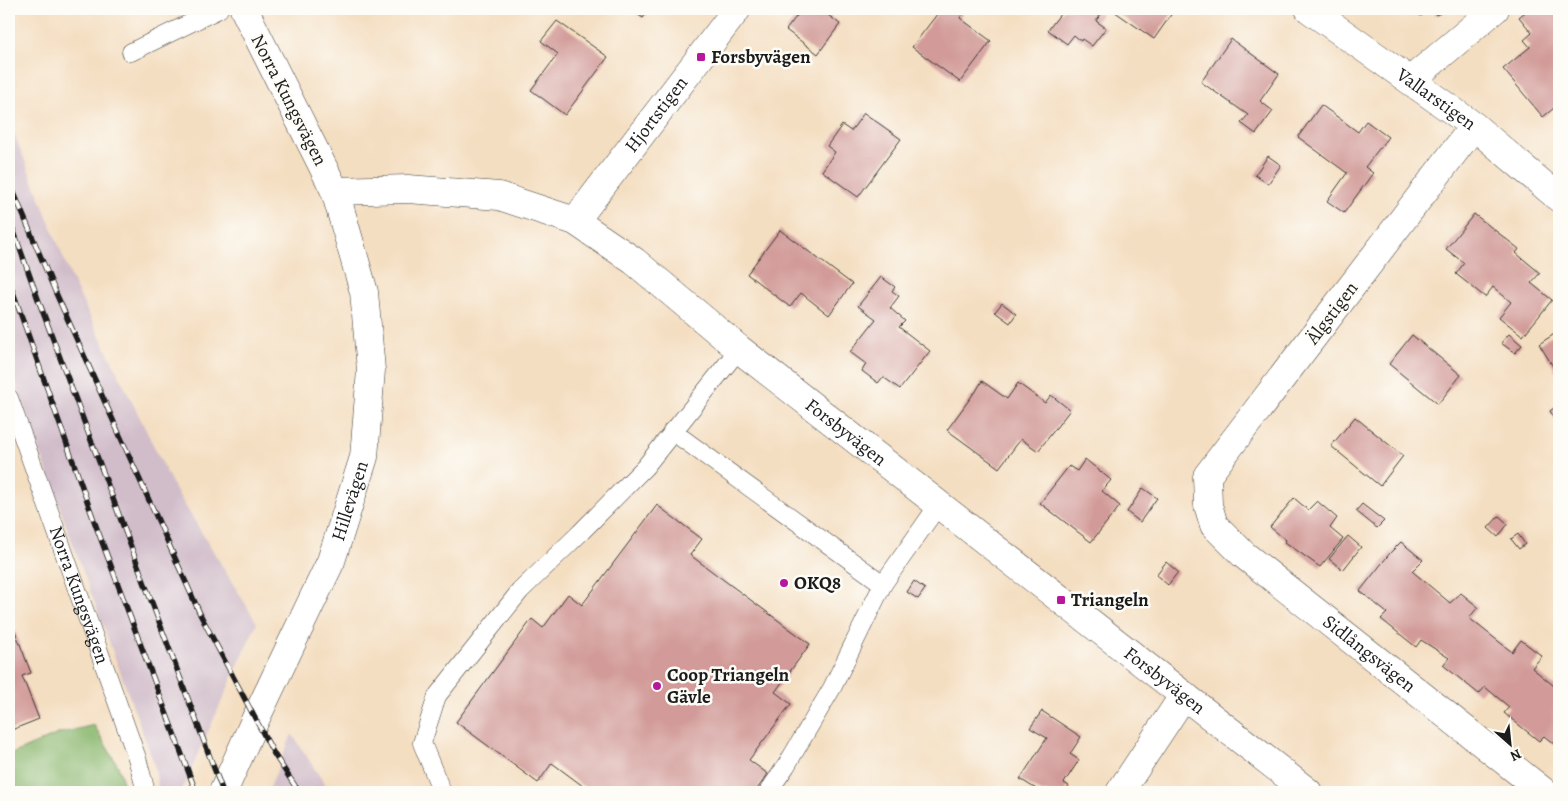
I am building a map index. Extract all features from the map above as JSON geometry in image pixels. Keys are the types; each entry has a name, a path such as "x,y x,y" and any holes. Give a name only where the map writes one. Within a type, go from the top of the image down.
{"street":[{"name":"Norra Kungsvägen","path":"244,9 335,191"},
{"name":"Hjortstigen","path":"575,222 736,9"},
{"name":"Vallarstigen","path":"1309,9 1474,126 1559,198"},
{"path":"1411,80 1495,9"},
{"name":"Älgstigen","path":"1208,505 1207,476 1474,126"},
{"name":"Forsbyvägen","path":"335,191 408,189 499,196 575,222 634,261 739,349 1308,792"},
{"name":"Hillevägen","path":"223,792 331,561 364,457 371,370 364,292 335,191"},
{"name":"Sidlångsvägen","path":"1208,505 1214,525 1244,555 1544,792"},
{"path":"1120,792 1184,695"}],"lane":[{"path":"131,52 218,9"},
{"path":"442,792 422,743 437,696 520,591 644,467 739,349"},
{"name":"Norra Kungsvägen","path":"9,398 137,758 146,792"},
{"path":"672,431 883,584"},
{"path":"768,792 786,766 832,688 883,584 939,504"}],"shaded area":[{"path":"9,121 74,284 175,489 257,623 181,792 159,792 154,763 71,539 9,364"},
{"path":"292,734 330,792 268,792"}],"green space":[{"path":"94,725 118,766 126,792 9,792 9,755 58,734"}],"building":[{"path":"630,9 650,9 643,18"},
{"path":"802,9 820,9 840,24 818,54 786,30"},
{"path":"941,9 965,10 960,18 991,41 960,82 912,47"},
{"path":"1064,9 1094,9 1101,14 1096,21 1106,28 1092,46 1074,35 1067,44 1048,30"},
{"path":"1111,9 1175,9 1154,39"},
{"path":"1417,9 1433,9 1420,16"},
{"path":"1433,9 1449,9 1436,15"},
{"path":"1529,9 1559,9 1559,104 1543,117 1503,69 1530,47 1524,40 1532,33 1519,17"},
{"path":"557,21 608,57 565,115 531,90 558,54 541,41"},
{"path":"1231,39 1279,74 1260,101 1273,111 1256,134 1241,123 1248,115 1201,82"},
{"path":"1321,105 1358,132 1366,121 1388,137 1365,167 1373,173 1344,213 1327,201 1347,173 1298,137"},
{"path":"864,113 901,139 858,197 822,171 835,152 827,146 842,125 851,131"},
{"path":"1268,156 1281,165 1268,184 1255,175"},
{"path":"1474,214 1519,249 1516,253 1540,273 1531,283 1552,300 1523,336 1499,317 1511,302 1493,287 1485,297 1456,274 1464,263 1446,249"},
{"path":"780,230 852,284 829,315 801,293 790,307 747,274"},
{"path":"881,277 895,287 892,291 899,296 890,308 905,321 899,327 930,351 900,389 883,377 878,383 862,371 866,364 850,352 876,319 858,306"},
{"path":"1002,303 1016,314 1010,323 995,312"},
{"path":"1559,331 1559,376 1539,344"},
{"path":"1509,334 1522,345 1515,353 1501,343"},
{"path":"1412,335 1461,375 1438,404 1389,364"},
{"path":"982,381 1007,399 1018,383 1045,403 1051,395 1070,410 1038,451 1021,439 999,468 947,430"},
{"path":"1559,404 1559,426 1550,411"},
{"path":"1355,417 1403,456 1380,486 1331,446"},
{"path":"1085,459 1111,480 1102,491 1120,506 1091,542 1040,503 1069,466 1077,471"},
{"path":"1143,488 1157,498 1140,522 1127,512"},
{"path":"1294,498 1308,510 1317,501 1337,518 1330,528 1343,539 1320,567 1285,542 1286,540 1270,527"},
{"path":"1362,504 1384,521 1377,528 1356,511"},
{"path":"657,505 702,539 690,555 810,644 775,692 791,704 749,760 768,774 755,792 591,792 552,763 538,783 456,722 532,619 543,628 568,594 582,605"},
{"path":"1499,516 1508,524 1498,537 1488,528"},
{"path":"1518,534 1525,544 1519,549 1511,539"},
{"path":"1348,536 1361,547 1343,570 1329,559"},
{"path":"1401,542 1423,560 1412,571 1450,603 1461,593 1478,607 1469,618 1512,652 1521,640 1542,656 1532,668 1559,690 1559,748 1544,736 1539,741 1504,713 1509,707 1485,687 1479,694 1443,665 1449,658 1421,640 1416,647 1381,619 1387,613 1360,591"},
{"path":"1166,562 1178,572 1168,585 1156,575"},
{"path":"914,581 925,589 918,599 907,592"},
{"path":"15,631 31,673 22,676 39,719 9,731 9,633"},
{"path":"1042,711 1081,737 1070,754 1079,760 1064,783 1069,786 1065,792 1041,792 1020,779 1047,738 1030,728"}],"railway":[{"path":"9,181 55,291 201,616 274,754 299,792"},
{"path":"9,218 223,792"},
{"path":"9,281 96,526 196,792"}],"place":[{"name":"Forsbyvägen","path":"701,57"},
{"name":"OKQ8","path":"784,583"},
{"name":"Triangeln","path":"1061,600"},
{"name":"Coop Triangeln Gävle","path":"657,686"}]}
